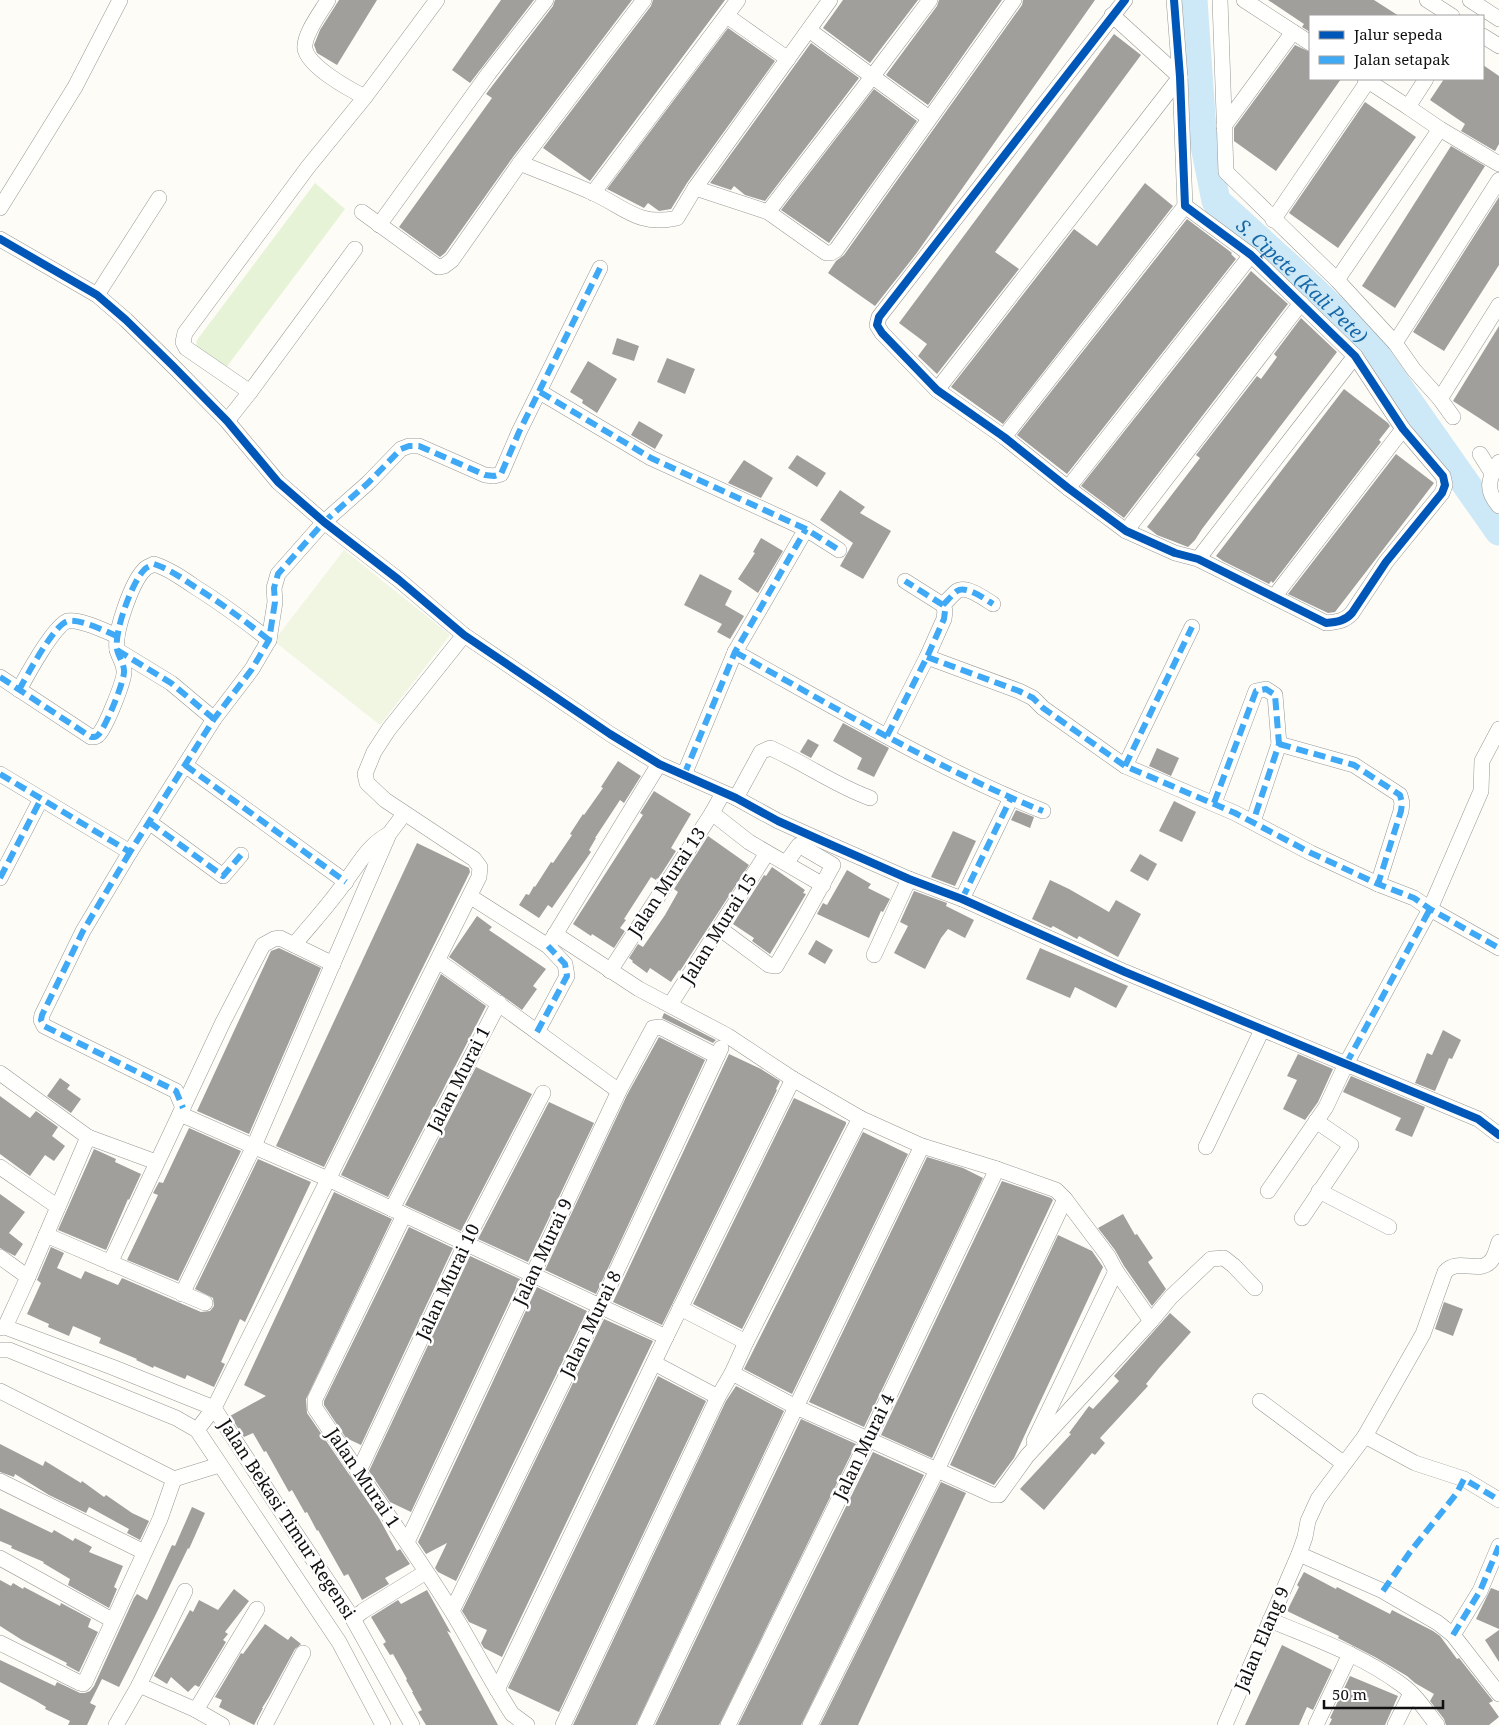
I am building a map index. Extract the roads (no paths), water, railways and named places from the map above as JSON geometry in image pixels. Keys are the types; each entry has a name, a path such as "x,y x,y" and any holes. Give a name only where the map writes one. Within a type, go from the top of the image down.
{"street":[{"path":"0,208 75,87 120,0"},
{"path":"328,0 309,31 305,48 308,56 317,66 346,87 364,97"},
{"path":"250,392 186,348 183,342 185,333 308,167 364,97 437,0"},
{"path":"379,225 489,73 546,0"},
{"path":"362,212 438,266 444,266 452,260 520,163 644,0"},
{"path":"594,193 738,0"},
{"path":"520,163 594,193 627,213 651,220 677,218 695,188 830,0"},
{"path":"768,212 930,0"},
{"path":"695,188 768,212 826,253 831,253 836,250 1014,0"},
{"path":"1125,0 879,316 877,325 882,333 937,390 1004,437 1126,531 1175,553 1198,559 1326,623 1347,619 1386,562 1442,493 1445,486 1443,476 1403,429 1355,356 1251,255 1185,206"},
{"path":"1004,437 1185,206 1180,77 1174,0"},
{"path":"1220,0 1226,172 1273,220 1337,280 1395,343 1414,370 1453,417"},
{"path":"1244,0 1309,42"},
{"path":"1427,0 1450,15"},
{"path":"1472,1 1499,19"},
{"path":"1112,15 1180,77"},
{"path":"727,16 788,59"},
{"path":"809,30 929,118"},
{"path":"1224,126 1293,32"},
{"path":"1484,37 1499,46"},
{"path":"937,390 1180,77"},
{"path":"1273,220 1366,80 1440,130 1499,164"},
{"path":"1408,107 1425,80"},
{"path":"1337,280 1440,130"},
{"path":"1395,343 1499,180"},
{"path":"96,295 159,198"},
{"path":"0,239 96,295 173,366 226,421 278,482 324,522 399,580 464,635 602,729 659,764 778,821 909,879 962,899 1262,1030 1478,1119 1499,1135"},
{"path":"226,421 250,392 355,249"},
{"path":"1068,488 1251,255"},
{"path":"181,1111 176,1091 44,1026 41,1020 42,1014 83,932 130,852 214,719 252,669 269,640 275,602 274,588 278,574 324,522 368,483 401,450 409,446 419,446 485,475 494,476 501,474 519,432 600,268"},
{"path":"1126,531 1301,302"},
{"path":"1440,399 1499,305"},
{"path":"1198,559 1355,356"},
{"path":"540,392 650,458 806,529 839,550"},
{"path":"1274,597 1403,429"},
{"path":"1480,454 1496,468 1490,489 1492,498 1499,506"},
{"path":"684,775 735,652 806,529"},
{"path":"0,677 91,737 96,737 100,734 106,722 123,682 125,670 117,643 121,618 132,589 144,569 154,564 165,568 210,596 269,640"},
{"path":"887,736 927,657 944,619 945,611 943,605 905,581"},
{"path":"943,605 956,591 961,589 966,589 994,604"},
{"path":"19,690 39,654 62,623 81,622 117,643 171,683 214,719"},
{"path":"1125,766 1192,627"},
{"path":"197,1430 214,1408 480,878 480,867 474,860 404,814 367,783 364,774 367,765 389,729 464,635"},
{"path":"735,652 887,736 1011,798 1044,811"},
{"path":"927,657 1033,698 1125,766 1214,803 1311,853 1378,884 1414,898 1499,948"},
{"path":"1214,803 1256,691 1266,689 1275,695 1279,744 1253,822"},
{"path":"1268,1191 1326,1108 1346,1064 1430,909 1481,791 1482,762 1499,729"},
{"path":"1279,744 1354,764 1400,795 1401,811 1378,884"},
{"name":"Jalan Murai 13","path":"610,971 712,813 729,796 761,752 770,748 782,753 846,789 870,798"},
{"path":"552,941 659,764"},
{"path":"185,765 346,882"},
{"path":"0,774 130,852"},
{"path":"0,878 40,798"},
{"path":"962,899 1011,798"},
{"path":"712,813 749,842 822,885"},
{"path":"182,1294 254,1146 389,834 404,814"},
{"path":"149,822 223,876 240,855"},
{"path":"294,945 346,882 367,850 389,834"},
{"path":"719,928 769,965 776,966 833,867 833,864 800,845 786,863"},
{"name":"Jalan Murai 15","path":"670,1006 767,853"},
{"path":"874,955 909,879"},
{"path":"471,897 728,1036 793,1079 860,1118 922,1146 998,1169 1056,1190 1108,1256 1116,1271 1151,1321"},
{"path":"110,1263 223,1022 263,945 280,938 333,964"},
{"path":"537,1032 567,976 565,964 552,941"},
{"path":"438,962 499,1003 619,1091"},
{"name":"Jalan Murai 1","path":"499,1003 398,1212 314,1399 315,1408 452,1611 512,1714 527,1725"},
{"name":"Jalan Murai 9","path":"407,1542 619,1091 650,1034 656,1027 660,1027 717,1056"},
{"path":"1206,1147 1262,1030"},
{"name":"Jalan Murai 8","path":"452,1611 728,1036"},
{"path":"0,1073 88,1137 156,1162"},
{"path":"497,1690 680,1308 793,1079"},
{"name":"Jalan Murai 10","path":"358,1473 466,1244 543,1093"},
{"path":"181,1111 666,1338"},
{"path":"563,1725 718,1397 732,1373 860,1118"},
{"path":"1302,1218 1350,1145 1316,1121"},
{"path":"2,1327 28,1277 88,1137"},
{"path":"646,1725 922,1146"},
{"path":"0,1167 58,1206"},
{"name":"Jalan Murai 4","path":"728,1725 870,1438 998,1169"},
{"path":"1319,1191 1389,1227"},
{"path":"810,1725 937,1470 1065,1199"},
{"path":"46,1235 205,1303"},
{"name":"Jalan Elang 9","path":"1226,1725 1299,1554 1308,1521 1318,1498 1365,1436 1423,1334 1445,1272 1454,1265 1486,1266 1493,1258 1499,1242"},
{"path":"0,1257 28,1277"},
{"path":"732,1373 796,1407 870,1438 993,1495 999,1495 1027,1456 1171,1297 1211,1259 1224,1258 1255,1288"},
{"path":"1027,1456 1116,1271"},
{"path":"680,1308 746,1342"},
{"name":"Jalan Bekasi Timur Regensi","path":"2,1327 112,1367 214,1408 353,1619 412,1725"},
{"name":"Jalan Bekasi Timur Regensi","path":"0,1350 9,1350 176,1418 197,1430 339,1642 383,1725"},
{"path":"654,1363 718,1397"},
{"path":"0,1391 174,1479 219,1465"},
{"path":"1260,1401 1343,1463"},
{"path":"1365,1436 1415,1464 1464,1479 1499,1500"},
{"path":"0,1643 83,1684 160,1519 174,1479"},
{"path":"0,1481 144,1552"},
{"path":"1453,1635 1480,1591 1499,1546"},
{"path":"1299,1554 1383,1591 1438,1623 1453,1635 1499,1694"},
{"path":"0,1558 112,1620"},
{"path":"353,1619 426,1572"},
{"path":"116,1725 139,1685 185,1591"},
{"path":"196,1710 257,1609"},
{"path":"1270,1620 1350,1654 1401,1684 1411,1693 1437,1725"},
{"path":"266,1725 304,1653"},
{"path":"1316,1725 1350,1654"},
{"path":"139,1685 196,1710 222,1725"},
{"path":"1395,1725 1411,1693"}],"waterway":[{"name":"S. Cipete (Kali Pete)","path":"1193,0 1202,131 1216,201 1366,341 1499,531"}]}
